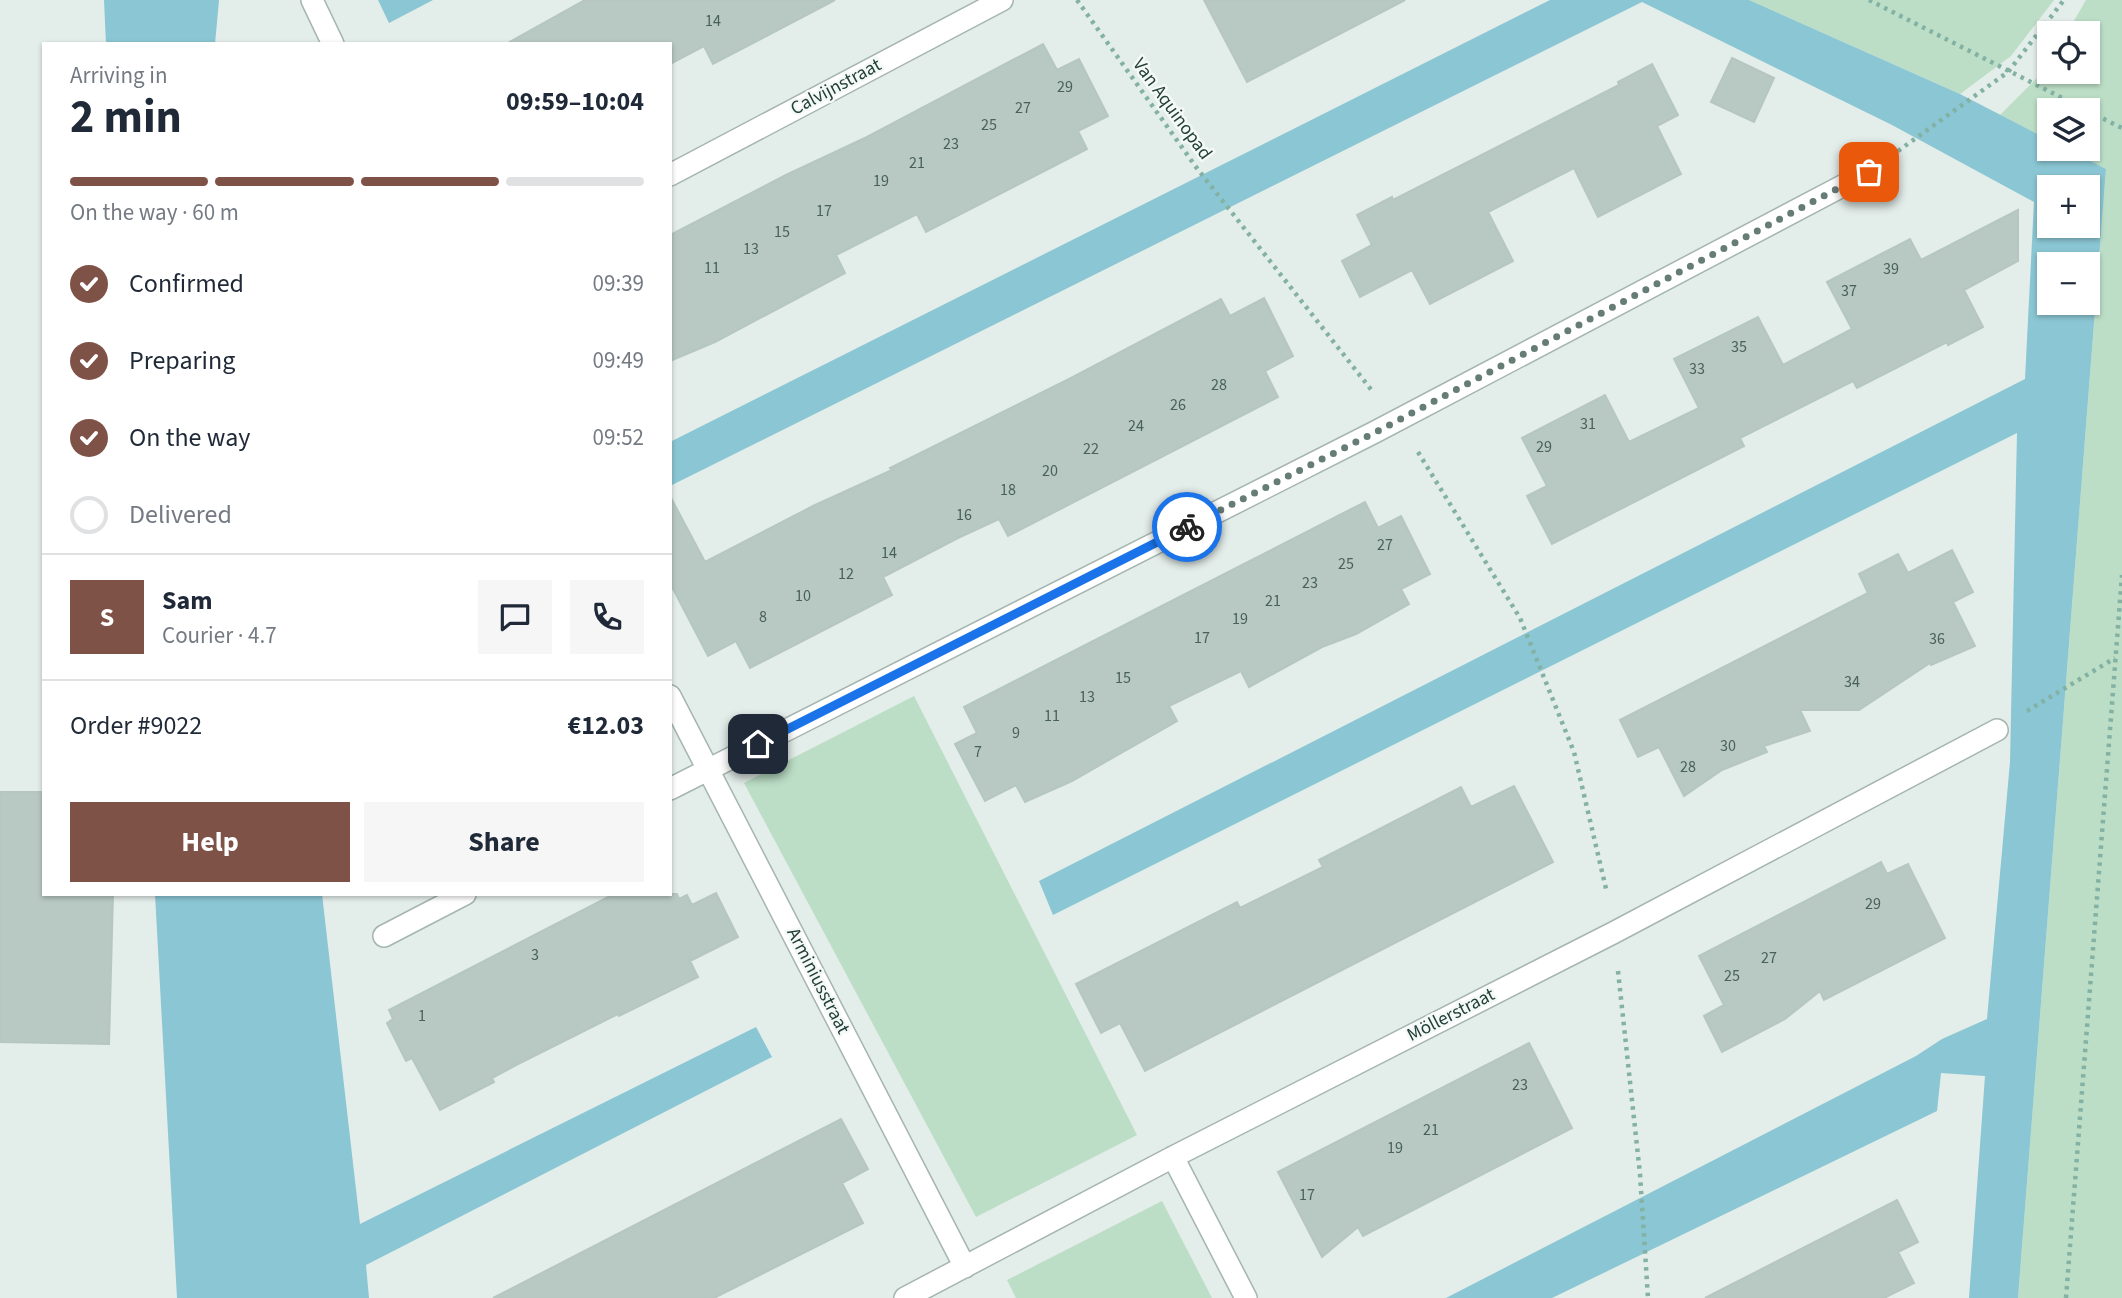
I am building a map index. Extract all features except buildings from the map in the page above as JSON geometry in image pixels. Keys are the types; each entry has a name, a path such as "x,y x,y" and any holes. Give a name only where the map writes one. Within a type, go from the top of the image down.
{"street":[{"path":"312,0 332,42"},
{"name":"Calvijnstraat","path":"672,174 1002,0"},
{"path":"672,788 1376,432 1869,172"},
{"name":"Arminiusstraat","path":"672,699 965,1267"},
{"name":"Möllerstraat","path":"905,1298 1173,1157 1613,933 1997,730"},
{"path":"383,936 460,896"},
{"path":"1173,1157 1246,1298"}],"path":[{"name":"Van Aquinopad","path":"1077,0 1196,167 1247,233"},
{"path":"1869,0 2061,98"},
{"path":"1869,172 2008,72 2063,0"},
{"path":"2100,117 2122,128"},
{"path":"2066,1298 2122,575"},
{"path":"1520,618 1550,693"},
{"path":"1997,730 2115,658"},
{"path":"1640,1174 1648,1298"}],"green space":[{"path":"1749,0 2054,0 2011,56 1960,94"},
{"path":"2086,0 2122,0 2122,1298 2018,1298 2095,315 2100,315 2100,252 2106,169 2090,161 2100,161 2100,98 2037,98 2037,134 2000,115 2037,78 2037,84 2100,84 2100,21 2074,21"},
{"path":"914,696 1137,1135 976,1217 744,783"},
{"path":"1162,1201 1212,1298 1016,1298 1007,1280"}],"water":[{"path":"104,0 219,0 215,42 106,42"},
{"path":"378,0 433,0 389,23"},
{"path":"1550,0 1749,0 1960,94 2037,134 2037,161 2090,161 2106,169 2100,252 2037,252 2037,315 2095,315 2018,1298 1969,1298 1985,1076 1941,1073 1937,1111 1552,1298 1446,1298 1916,1056 1942,1039 1987,1019 2010,762 2017,433 1053,915 1039,881 2025,379 2034,202 1892,125 1642,2 672,485 672,441"},
{"path":"155,896 322,896 360,1224 756,1027 772,1057 366,1265 369,1298 177,1298"}],"way so far":[{"path":"1187,527 1376,432 1869,172"}],"route":[{"path":"758,744 1187,527"}]}
